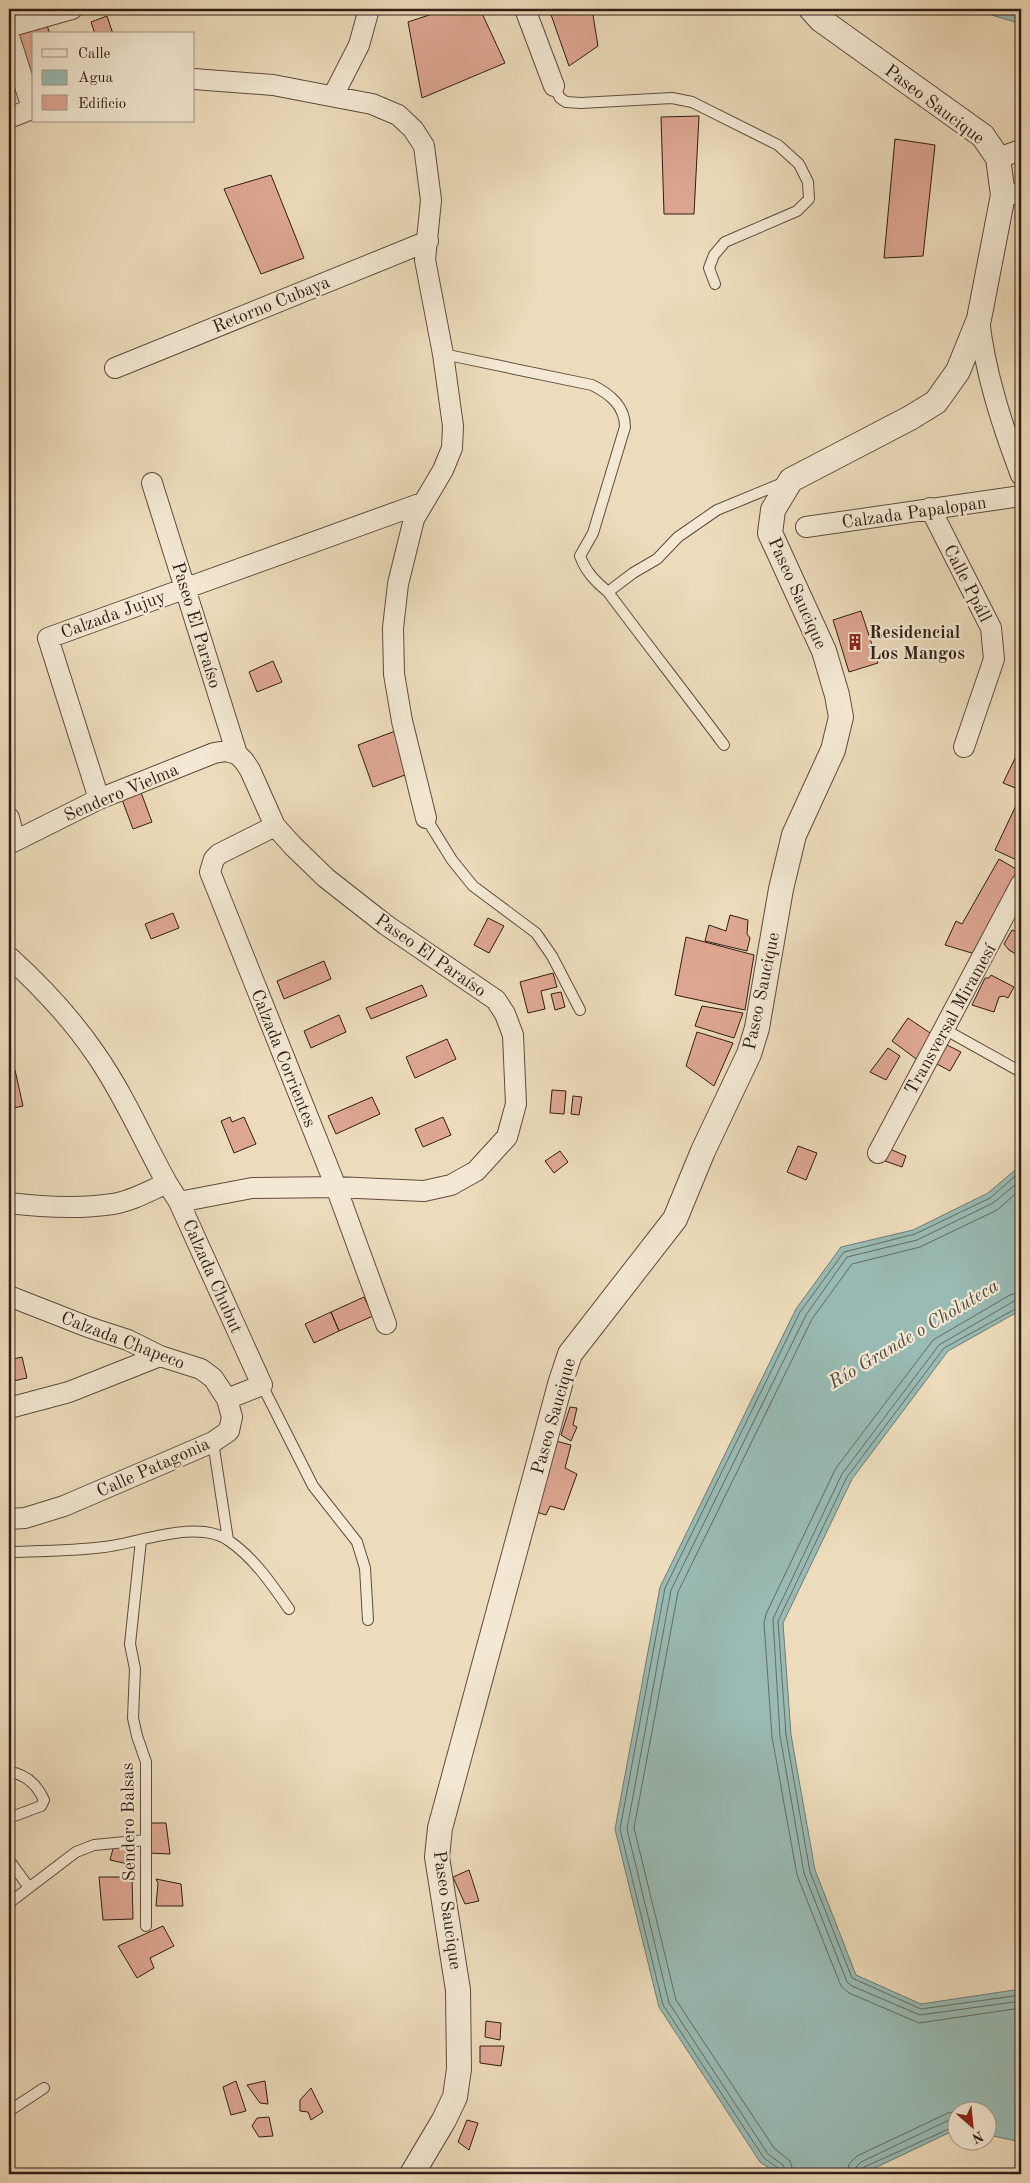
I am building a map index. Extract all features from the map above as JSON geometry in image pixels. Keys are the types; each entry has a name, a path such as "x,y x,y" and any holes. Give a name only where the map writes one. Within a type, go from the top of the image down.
{"street":[{"path":"9,27 72,9"},
{"path":"333,96 359,45 369,9"},
{"path":"524,9 554,86"},
{"name":"Paseo Saucique","path":"412,2174 455,2097 459,2069 458,1990 437,1857 440,1828 561,1381 570,1354 675,1219 703,1152 749,1054 757,1028 781,889 794,835 834,750 841,717 824,651 770,533 773,510 791,480 910,418 936,402 958,371 979,319 1012,194 998,158 983,136 821,20 811,9"},
{"path":"9,36 32,105"},
{"path":"195,79 273,85 372,104 398,115 413,129 424,146 431,200 425,260 443,354 453,426 452,448 443,470 414,519 398,584 393,628 394,664 402,721 426,818"},
{"path":"9,118 32,108"},
{"path":"998,158 1021,150"},
{"name":"Retorno Cubaya","path":"115,368 428,241"},
{"path":"979,319 982,348 992,386 1021,475"},
{"name":"Paseo El Paraíso","path":"152,482 237,754 250,770 275,826 326,878 386,925 496,1000 505,1014 512,1035 516,1104 507,1137 476,1171 451,1185 424,1191 336,1187 252,1188 179,1202"},
{"name":"Calzada Papalopan","path":"806,527 1021,496"},
{"name":"Calzada Jujuy","path":"99,799 48,638 422,503"},
{"name":"Calle Ppáll","path":"930,508 991,628 994,659 964,747"},
{"name":"Sendero Vielma","path":"12,843 99,799 214,753 226,751 237,754"},
{"path":"9,818 12,843"},
{"name":"Calzada Corrientes","path":"275,826 219,854 214,859 210,872 336,1187 386,1324"},
{"name":"Transversal Miramesí","path":"878,1153 1021,884"},
{"name":"Calzada Chubut","path":"9,957 40,985 61,1008 98,1057 179,1202 262,1385"},
{"path":"9,1203 87,1206 114,1204 134,1198 167,1183"},
{"name":"Calzada Chapeco","path":"9,1296 88,1327 128,1340 160,1356 201,1370 213,1378 227,1399"},
{"path":"9,1408 69,1392 160,1356"},
{"path":"227,1399 262,1385"},
{"name":"Calle Patagonia","path":"14,1521 64,1506 213,1442 229,1431 232,1417 227,1399"}],"lane":[{"path":"554,86 560,98 566,102 582,103 672,98 692,102 778,145 799,164 808,182 809,200 797,211 784,218 725,242 714,255 709,268 715,284"},
{"path":"443,354 592,385 605,392 620,408 625,417 625,427 593,533 580,556 585,568 593,579 608,592 625,617 653,650 724,745"},
{"path":"608,592 633,573 657,560 678,537 716,510 791,480"},
{"path":"426,818 452,860 473,886 536,933 552,956 580,1010"},
{"path":"944,1029 1021,1072"},
{"name":"Calzada Chubut","path":"262,1385 313,1486 357,1542 365,1568 368,1620"},
{"path":"213,1442 228,1540"},
{"path":"9,1552 104,1547 193,1530 222,1536 240,1549 266,1575 289,1609"},
{"name":"Sendero Balsas","path":"141,1540 130,1644 135,1669 133,1718 146,1762 146,1926"},
{"path":"9,1772 30,1779 40,1791 44,1800 41,1806 9,1818"},
{"path":"9,1903 28,1886 76,1852 94,1844 146,1840"},
{"path":"9,1860 28,1886"},
{"path":"9,2111 44,2088"}],"water":[{"path":"972,9 1021,9 1021,24"},
{"name":"Río Grande o Choluteca","path":"1021,1165 1021,1310 948,1351 852,1479 783,1623 791,1735 815,1870 856,1975 921,2004 1021,1989 1021,2142 998,2137 998,2100 948,2100 948,2133 862,2174 778,2174 760,2162 659,2007 615,1829 660,1587 796,1309 841,1247 913,1230 988,1193"}],"building":[{"path":"447,9 480,9 505,63 422,98 408,22"},
{"path":"549,9 592,9 598,46 569,66"},
{"path":"107,16 112,32 94,32 91,22"},
{"path":"45,20 49,32 32,32 32,88 14,40 21,28"},
{"path":"699,116 694,214 664,214 661,117"},
{"path":"895,139 935,145 923,256 884,258"},
{"path":"271,175 304,258 261,274 224,189"},
{"path":"1020,254 1021,287 1016,287"},
{"name":"Residencial Los Mangos","path":"861,611 878,663 849,672 833,620"},
{"path":"273,661 282,682 257,692 249,672"},
{"path":"398,730 413,772 373,787 358,745"},
{"path":"1021,746 1021,796 1015,793 1018,789 1003,783"},
{"path":"139,787 152,822 133,829 120,794"},
{"path":"1019,799 1021,800 1021,862 995,850"},
{"path":"999,859 1021,872 975,954 945,945 956,921 962,924"},
{"path":"173,913 179,928 151,939 145,924"},
{"path":"730,915 748,920 747,934 750,938 747,951 705,941 709,925 726,931"},
{"path":"488,918 504,926 489,953 474,945"},
{"path":"1012,930 1019,933 1021,930 1021,957 1009,950 1004,944"},
{"path":"686,937 754,955 745,1010 675,995"},
{"path":"324,961 331,979 284,999 277,981"},
{"path":"553,973 557,987 541,991 545,1009 528,1013 520,982"},
{"path":"991,975 1014,987 1008,998 1004,996 999,997 994,1012 972,1005 985,978 989,978"},
{"path":"422,985 427,996 371,1019 366,1008"},
{"path":"561,992 565,1007 555,1010 551,994"},
{"path":"702,1006 743,1013 734,1038 695,1026"},
{"path":"339,1015 346,1032 311,1048 304,1031"},
{"path":"908,1018 936,1037 919,1061 892,1041"},
{"path":"697,1032 733,1043 714,1086 686,1066"},
{"path":"447,1039 456,1059 415,1078 406,1057"},
{"path":"945,1044 961,1052 950,1071 935,1063"},
{"path":"888,1048 900,1056 886,1080 870,1072"},
{"path":"15,1070 23,1106 9,1109 9,1071"},
{"path":"552,1090 566,1091 564,1114 550,1113"},
{"path":"573,1096 582,1097 579,1115 571,1114"},
{"path":"372,1097 380,1114 336,1134 328,1116"},
{"path":"230,1117 232,1122 244,1117 256,1144 234,1153 221,1121"},
{"path":"443,1117 451,1135 423,1147 415,1129"},
{"path":"798,1146 817,1153 806,1180 787,1172"},
{"path":"890,1149 906,1156 902,1167 885,1161"},
{"path":"560,1151 568,1162 554,1173 545,1161"},
{"path":"364,1297 373,1316 339,1331 331,1312"},
{"path":"331,1312 339,1331 314,1343 305,1324"},
{"path":"22,1357 27,1378 9,1382 9,1360"},
{"path":"570,1407 577,1408 573,1425 577,1427 571,1441 561,1435"},
{"path":"552,1440 571,1445 565,1468 577,1474 564,1510 550,1506 546,1515 533,1511"},
{"path":"146,1823 166,1823 170,1854 148,1853"},
{"path":"114,1845 130,1847 128,1864 110,1860"},
{"path":"469,1870 479,1901 465,1904 453,1877"},
{"path":"99,1877 132,1877 133,1919 103,1920"},
{"path":"156,1879 181,1884 183,1906 156,1906 158,1883"},
{"path":"163,1926 174,1946 150,1958 154,1968 137,1978 118,1946"},
{"path":"486,2021 501,2023 500,2040 485,2037"},
{"path":"480,2046 504,2046 501,2066 480,2063"},
{"path":"236,2081 246,2111 231,2115 223,2087"},
{"path":"265,2081 268,2104 260,2103 247,2085"},
{"path":"311,2088 323,2112 311,2120 308,2112 300,2111 300,2100"},
{"path":"269,2117 273,2136 259,2137 252,2126 257,2118"},
{"path":"467,2120 478,2123 469,2150 458,2142"}],"place":[{"name":"Residencial Los Mangos","path":"855,642"}]}
